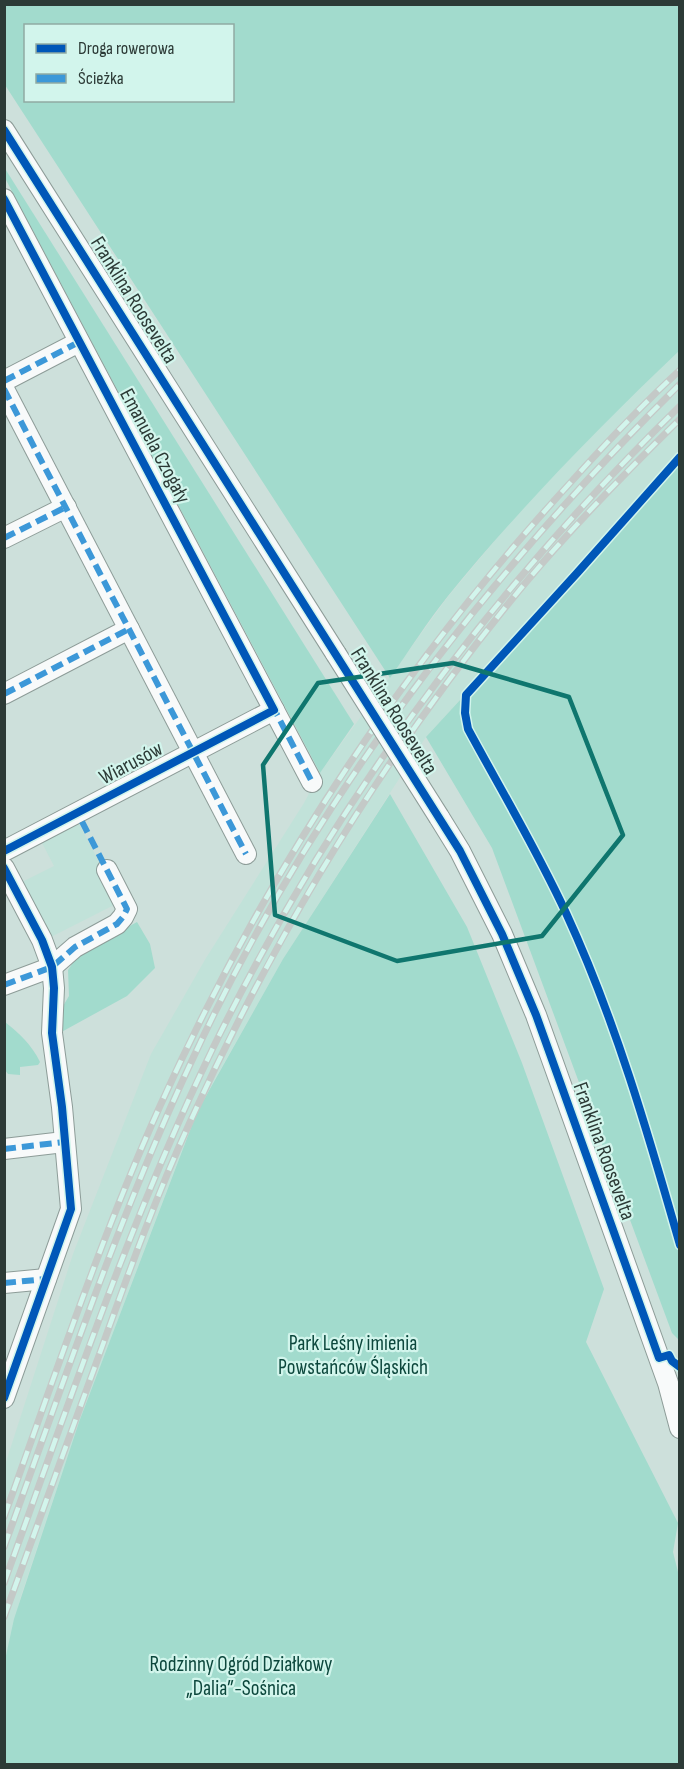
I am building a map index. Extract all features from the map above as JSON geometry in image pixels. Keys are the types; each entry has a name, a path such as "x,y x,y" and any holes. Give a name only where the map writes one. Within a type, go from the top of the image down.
{"street":[{"name":"Franklina Roosevelta","path":"4,130 460,851 502,934 536,1015 676,1403 680,1428"},
{"name":"Emanuela Czogały","path":"4,199 312,782"},
{"path":"4,381 79,342"},
{"path":"4,388 246,854"},
{"path":"4,538 66,507"},
{"path":"4,694 129,629"},
{"name":"Wiarusów","path":"4,851 274,710"},
{"path":"4,868 42,940 54,977 52,1033 62,1107 71,1209 4,1398"},
{"path":"4,985 52,967 75,947 117,924 127,909 107,870"},
{"path":"4,1149 64,1142"},
{"path":"4,1283 46,1279"}],"highlighted area":[{"path":"453,663 569,697 623,835 542,936 397,961 275,915 263,765 318,683"}],"shaded area":[{"path":"679,351 679,457 578,572 426,737 283,959 197,1111 79,1422 21,1596 5,1660 5,1465 73,1254 151,1054 206,958 304,803 320,773 447,598 517,514 620,407"},
{"path":"76,818 120,902 47,939 18,884 54,866 39,837"}],"green space":[{"path":"5,4 679,5 679,351 589,439 503,532 440,606 390,678 5,85"},
{"path":"4,167 354,724 320,773 5,178"},
{"path":"679,457 679,1340 672,1333 492,848 426,737 578,572"},
{"name":"Park Leśny imienia Powstańców Śląskich","path":"390,794 467,927 522,1063 604,1289 586,1342 678,1523 673,1552 680,1580 679,1764 5,1764 5,1660 14,1619 79,1422 197,1112 283,959"},
{"path":"137,922 150,944 155,968 127,996 56,1035 57,1016 69,996 68,970 79,954"},
{"path":"5,1022 25,1040 40,1062 38,1065 20,1067 20,1075 8,1074 5,1070"}],"railway":[{"path":"4,1517 78,1310 138,1156 200,1021 291,856 341,777 394,700 450,625 509,552 571,482 624,424 680,370"},
{"path":"4,1547 93,1299 167,1116 240,963 292,872 347,784 407,699 471,616 537,536 680,384"},
{"path":"4,1583 101,1314 182,1115 212,1050 258,961 307,874 361,790 418,708 478,628 542,552 610,477 680,406"},
{"path":"4,1617 165,1179 225,1049 299,910 381,776 473,649 560,543 680,419"}],"marked path":[{"path":"4,381 79,342"},
{"path":"4,389 246,854"},
{"path":"4,538 66,507"},
{"path":"4,694 129,629"},
{"path":"272,705 312,782"},
{"path":"4,985 52,967 75,947 117,924 127,909 77,812"},
{"path":"4,1149 64,1142"},
{"path":"4,1283 46,1279"}],"cycle path":[{"path":"4,130 460,851 502,934 536,1015 659,1358 669,1355 672,1361 680,1367"},
{"path":"4,199 274,710 4,851"},
{"path":"680,457 466,695 465,713 468,729 543,866 584,953 629,1077 680,1245"},
{"path":"4,868 42,940 52,967 54,988 52,1033 62,1107 71,1209 4,1398"}],"park label":[{"name":"Rodzinny Ogród Działkowy „Dalia”-Sośnica","path":"241,1676"}]}
